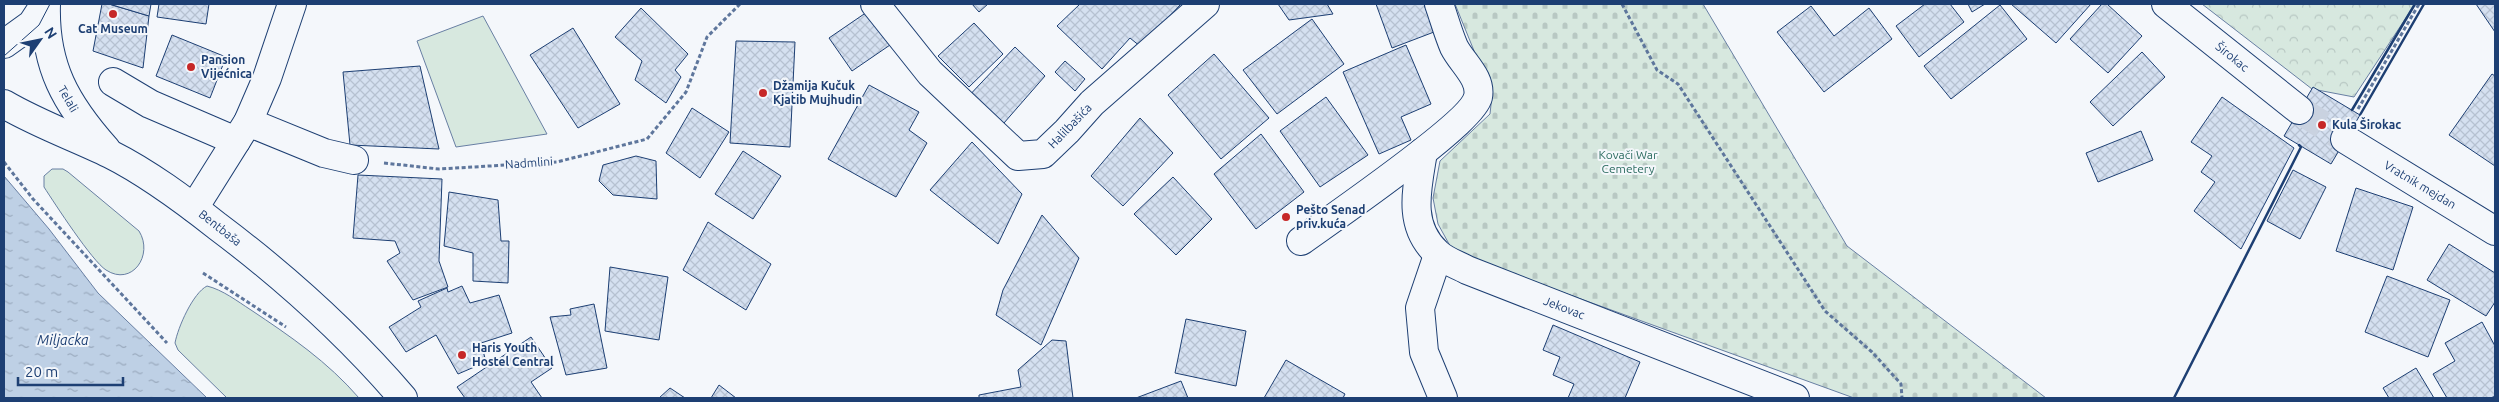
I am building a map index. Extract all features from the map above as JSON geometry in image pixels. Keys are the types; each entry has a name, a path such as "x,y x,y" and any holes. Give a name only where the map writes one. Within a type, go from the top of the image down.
{"street":[{"name":"Telali","path":"4,44 32,24 45,4"},
{"name":"Telali","path":"45,4 46,31 57,78 65,96 83,123 110,154"},
{"path":"194,208 242,132 267,78 292,4"},
{"name":"Halilbašića","path":"875,4 930,73 1018,156 1043,154 1067,132 1092,103 1205,4"},
{"path":"1302,241 1422,152 1470,111 1478,97 1476,79 1455,48 1439,4"},
{"name":"Širokac","path":"2166,4 2299,110"},
{"path":"113,82 150,104 242,132 354,160"},
{"name":"Bentbaša","path":"4,104 68,136 110,154 194,208 258,257 320,312 403,398"},
{"name":"Vratnik mejdan","path":"2345,139 2495,231"},
{"name":"Jekovac","path":"1422,152 1415,200 1421,234 1438,255 1467,270 1795,398"},
{"path":"1438,255 1420,308 1424,352 1443,398"}],"path":[{"name":"Nadmlini","path":"354,160 439,169 557,162 648,139 686,92 708,37 740,4"},
{"path":"1622,4 1657,70 1678,84 1825,311 1872,352 1901,384 1902,398"},
{"path":"2356,113 2419,4"},
{"path":"4,162 33,199 166,343"},
{"path":"203,273 294,333"}],"green space":[{"name":"Kovači War Cemetery","path":"1455,4 1703,4 1847,246 2046,398 1854,398 1454,253 1438,224 1433,198 1440,161 1490,114 1492,95"},
{"path":"2202,4 2415,4 2354,97 2312,89"},
{"path":"483,16 547,134 456,147 417,41"},
{"path":"52,169 63,169 68,172 139,231 143,240 144,250 138,266 124,274 115,274 106,270 92,256 44,187 44,176"},
{"path":"207,286 230,296 294,340 335,373 359,398 227,398 178,350 175,343 179,328 187,311 197,296"}],"water":[{"name":"Miljacka","path":"4,176 49,229 98,293 207,398 4,398"}],"building":[{"path":"102,4 109,4 149,16 143,68 93,51"},
{"path":"109,4 151,4 149,16"},
{"path":"159,4 209,4 206,24 157,17"},
{"path":"972,4 988,4 979,12"},
{"path":"1080,4 1180,5 1141,47 1130,38 1102,69 1057,26"},
{"path":"1278,4 1327,4 1333,14 1289,20"},
{"path":"1376,4 1424,4 1434,32 1392,48"},
{"path":"1925,4 1950,4 1964,22 1919,57 1896,26"},
{"path":"1968,4 1985,4 1972,12"},
{"path":"2011,4 2091,4 2056,43"},
{"path":"2102,4 2107,4 2142,36 2108,73 2070,39"},
{"path":"2476,4 2495,4 2495,32"},
{"path":"2000,5 2027,39 1951,99 1924,66"},
{"path":"1811,6 1834,36 1869,8 1892,39 1824,92 1777,32"},
{"path":"641,8 688,54 675,70 681,77 666,103 635,80 642,61 615,37"},
{"path":"867,12 890,45 852,71 829,38"},
{"path":"1312,19 1344,64 1277,114 1243,70"},
{"path":"974,23 1003,54 969,87 938,56"},
{"path":"573,28 620,104 578,128 530,55"},
{"name":"Pansion Vijećnica","path":"172,35 226,57 210,98 156,76"},
{"name":"Džamija Kučuk Kjatib Mujhudin","path":"736,41 795,42 790,147 730,143"},
{"path":"1406,45 1431,104 1401,117 1411,140 1379,154 1343,72"},
{"path":"1015,47 1045,76 997,131 965,100"},
{"path":"2142,52 2165,77 2113,126 2090,102"},
{"path":"1214,54 1269,118 1221,159 1168,95"},
{"path":"1065,61 1085,79 1075,91 1055,72"},
{"path":"420,66 439,149 350,145 343,72"},
{"path":"2492,74 2495,76 2495,166 2449,135"},
{"path":"869,85 919,112 909,130 927,143 896,197 828,159"},
{"name":"Kula Širokac","path":"2313,87 2360,115 2331,164 2284,136"},
{"path":"1326,97 1368,155 1320,187 1280,131"},
{"path":"2222,97 2294,148 2241,249 2194,211 2215,182 2201,172 2212,156 2191,142"},
{"path":"692,108 729,132 700,178 666,153"},
{"path":"1140,118 1173,153 1123,206 1091,176"},
{"path":"2141,131 2153,160 2098,182 2086,153"},
{"path":"1261,134 1304,192 1256,229 1214,174"},
{"path":"972,142 1022,194 998,244 930,190"},
{"path":"743,151 781,176 753,219 715,194"},
{"path":"636,156 656,161 657,199 613,195 599,181 603,165"},
{"path":"2293,170 2326,187 2300,239 2267,221"},
{"path":"358,175 442,179 439,261 448,287 413,300 387,261 400,253 395,241 353,238"},
{"path":"1173,177 1212,219 1176,255 1134,214"},
{"path":"2356,188 2413,207 2393,270 2336,251"},
{"path":"449,192 498,200 501,241 509,241 508,283 473,281 473,253 444,246"},
{"path":"1042,215 1079,258 1041,345 996,315 1003,290"},
{"path":"708,222 771,264 746,310 683,270"},
{"path":"2449,244 2495,273 2495,302 2486,316 2427,280"},
{"path":"610,267 668,277 659,340 605,331"},
{"path":"2387,276 2450,300 2428,357 2365,332"},
{"path":"462,286 470,303 499,295 512,333 481,343 486,362 458,374 436,335 406,352 389,327 421,307 418,301 447,288 448,292"},
{"path":"594,304 607,368 566,375 550,317 571,315 570,309"},
{"path":"1186,319 1246,331 1236,386 1175,373"},
{"path":"2482,322 2495,346 2495,396 2491,398 2447,398 2433,374 2455,361 2445,343"},
{"path":"1553,325 1640,362 1625,398 1568,398 1574,384 1553,375 1560,357 1543,350"},
{"path":"531,337 552,368 531,382 542,398 465,398 457,387"},
{"path":"1052,340 1066,341 1073,398 979,398 979,395 1021,387 1018,370"},
{"path":"1286,360 1345,394 1343,398 1264,398"},
{"path":"2416,368 2434,398 2389,398 2383,388"},
{"path":"1181,381 1188,398 1136,398"},
{"path":"719,385 736,398 711,398"},
{"path":"670,388 685,398 659,398"}],"tunnel":[{"path":"2299,110 2345,139"}],"tram line":[{"path":"4,56 39,25 50,4"}],"wall":[{"path":"2352,110 2415,4"},
{"path":"2360,115 2424,4"},
{"path":"2174,398 2301,147 2299,145"}],"place":[{"name":"Cat Museum","path":"113,14"},
{"name":"Pansion Vijećnica","path":"191,67"},
{"name":"Džamija Kučuk Kjatib Mujhudin","path":"763,93"},
{"name":"Kula Širokac","path":"2322,125"},
{"name":"Pešto Senad priv.kuća","path":"1286,217"},
{"name":"Haris Youth Hostel Central","path":"462,355"}]}
